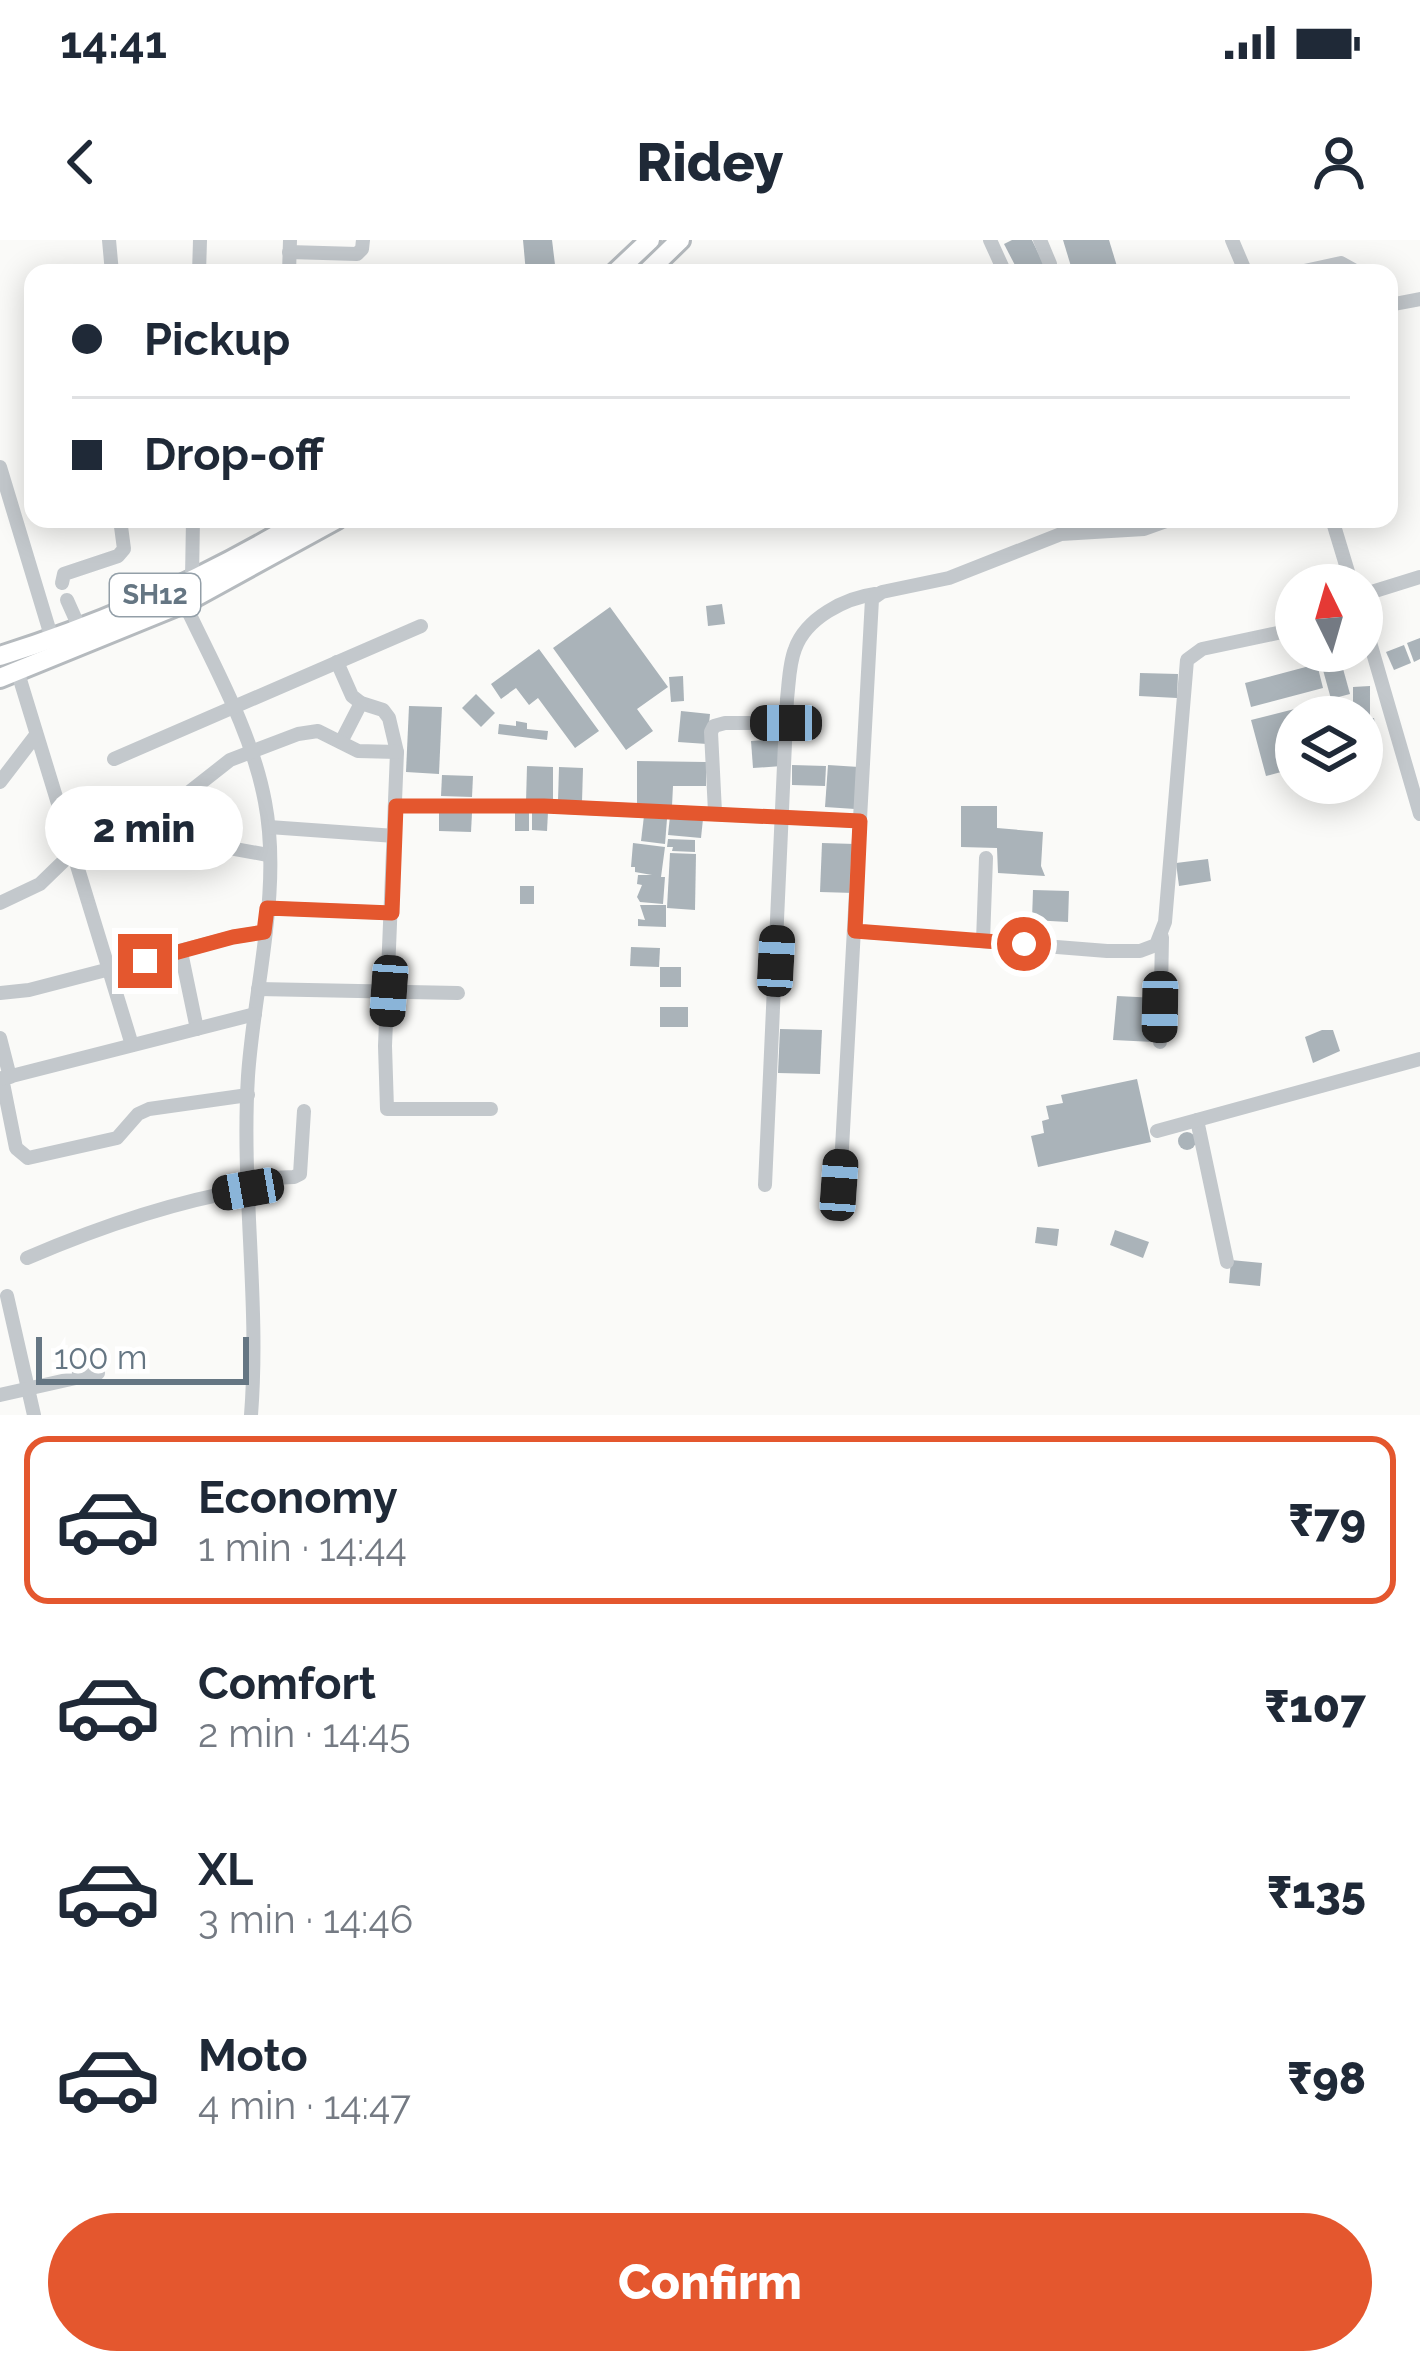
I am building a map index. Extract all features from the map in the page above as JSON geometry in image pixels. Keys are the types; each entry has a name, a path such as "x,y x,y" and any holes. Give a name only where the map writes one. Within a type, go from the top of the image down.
{"main road":[{"path":"625,264 650,240"},
{"path":"655,264 680,240"},
{"name":"SH12","path":"0,656 184,589 282,528"},
{"path":"9,676 317,528"}],"street":[{"path":"290,246 356,254 363,240"},
{"path":"1040,240 1050,264"},
{"path":"0,467 5,503 52,640"},
{"path":"62,583 70,571 118,556 124,549 121,528"},
{"path":"192,528 184,589 250,751 269,827 267,908 248,1095 251,1415"},
{"path":"765,1184 786,723 797,642 837,604 949,578 1061,534 1147,528"},
{"path":"1334,528 1345,564"},
{"path":"1383,588 1420,577"},
{"path":"839,1185 870,604 875,594"},
{"path":"67,600 80,628"},
{"path":"114,759 421,626"},
{"path":"1160,1042 1162,937 1187,659 1202,650 1275,633"},
{"path":"338,662 352,696 383,710 389,718 397,752 385,1046 387,1109 491,1108"},
{"path":"1379,672 1420,814"},
{"path":"9,676 36,735 132,1045"},
{"path":"341,742 361,703"},
{"path":"715,812 714,726 786,723"},
{"path":"0,903 35,888 74,852 168,810 218,768 250,751 308,731 328,734 368,753 397,752"},
{"path":"0,782 36,735"},
{"path":"396,806 544,806 860,821"},
{"path":"142,825 202,843 268,855"},
{"path":"269,827 395,836"},
{"path":"983,941 986,857"},
{"path":"267,908 392,913"},
{"path":"855,931 1140,951 1162,937"},
{"path":"0,993 29,990 264,932"},
{"path":"181,952 197,1029"},
{"path":"258,989 458,993"},
{"path":"4,1078 255,1014"},
{"path":"0,1038 16,1148 28,1158 118,1138 138,1114 149,1109 248,1095"},
{"path":"1157,1131 1420,1059"},
{"path":"26,1258 124,1219 300,1174 304,1111"},
{"path":"1197,1120 1227,1262"},
{"path":"7,1296 34,1415"},
{"path":"0,1395 98,1373"}],"building":[{"path":"523,240 552,240 555,264 525,264"},
{"path":"1032,240 1044,264 1014,264 1004,244"},
{"path":"1063,240 1109,240 1116,264 1070,264"},
{"path":"722,604 725,624 708,626 706,606"},
{"path":"610,607 668,687 637,709 653,731 626,750 553,648"},
{"path":"1420,638 1420,659 1414,662 1407,643"},
{"path":"1404,645 1411,663 1394,670 1386,652"},
{"path":"539,649 599,731 575,748 538,698 529,705 516,688 501,699 491,684"},
{"path":"1287,672 1319,672 1323,688 1275,696 1275,701 1251,707 1245,683"},
{"path":"1324,672 1344,672 1350,694 1330,696"},
{"path":"1140,673 1178,674 1177,698 1139,696"},
{"path":"683,676 684,701 671,702 669,677"},
{"path":"1370,686 1370,696 1353,696 1353,687"},
{"path":"476,694 495,713 481,727 462,708"},
{"path":"409,706 442,707 439,774 406,772"},
{"path":"681,711 710,714 707,744 678,742"},
{"path":"1275,714 1275,774 1266,776 1251,720"},
{"path":"516,721 527,723 527,729 548,731 547,740 498,734 499,724 516,726"},
{"path":"780,739 782,766 753,768 751,741"},
{"path":"637,761 706,762 706,786 673,786 672,806 637,806"},
{"path":"792,765 826,766 825,786 792,785"},
{"path":"828,765 859,767 855,809 825,807"},
{"path":"527,766 553,767 553,802 526,802"},
{"path":"559,767 583,768 582,802 558,801"},
{"path":"442,775 473,776 472,797 441,796"},
{"path":"961,806 997,806 997,828 1043,832 1045,876 998,873 997,848 961,847"},
{"path":"515,811 529,812 529,831 515,831"},
{"path":"532,811 548,812 547,831 532,830"},
{"path":"439,812 472,813 471,832 439,831"},
{"path":"644,816 667,819 665,844 641,841"},
{"path":"670,816 703,819 701,838 668,835"},
{"path":"668,839 695,840 695,852 672,851"},
{"path":"633,843 665,847 663,904 640,902 637,897 642,885 637,884 638,875 652,875 631,867"},
{"path":"822,843 855,844 854,893 820,892"},
{"path":"670,853 696,854 695,910 667,908"},
{"path":"1208,859 1211,881 1179,886 1176,863"},
{"path":"520,886 534,886 534,904 520,904"},
{"path":"1033,890 1069,891 1068,922 1032,920"},
{"path":"640,905 666,905 666,927 638,926 638,919 645,920"},
{"path":"631,947 660,948 659,967 630,966"},
{"path":"660,967 681,967 681,987 660,987"},
{"path":"1117,996 1157,998 1154,1042 1113,1040"},
{"path":"660,1007 688,1007 688,1027 660,1027"},
{"path":"780,1029 822,1030 820,1074 778,1073"},
{"path":"1333,1030 1340,1051 1313,1063 1305,1037"},
{"path":"1137,1079 1151,1142 1038,1167 1031,1136 1044,1133 1042,1121 1049,1119 1046,1106 1063,1103 1061,1095"},
{"path":"1187,1132 1196,1141 1187,1150 1178,1141"},
{"path":"1037,1227 1059,1229 1057,1246 1035,1243"},
{"path":"1115,1230 1149,1242 1143,1258 1110,1245"},
{"path":"1231,1260 1262,1263 1260,1286 1229,1283"}],"route":[{"path":"145,961 264,932 267,908 392,913 396,806 544,806 860,821 855,931 1024,944"}]}
